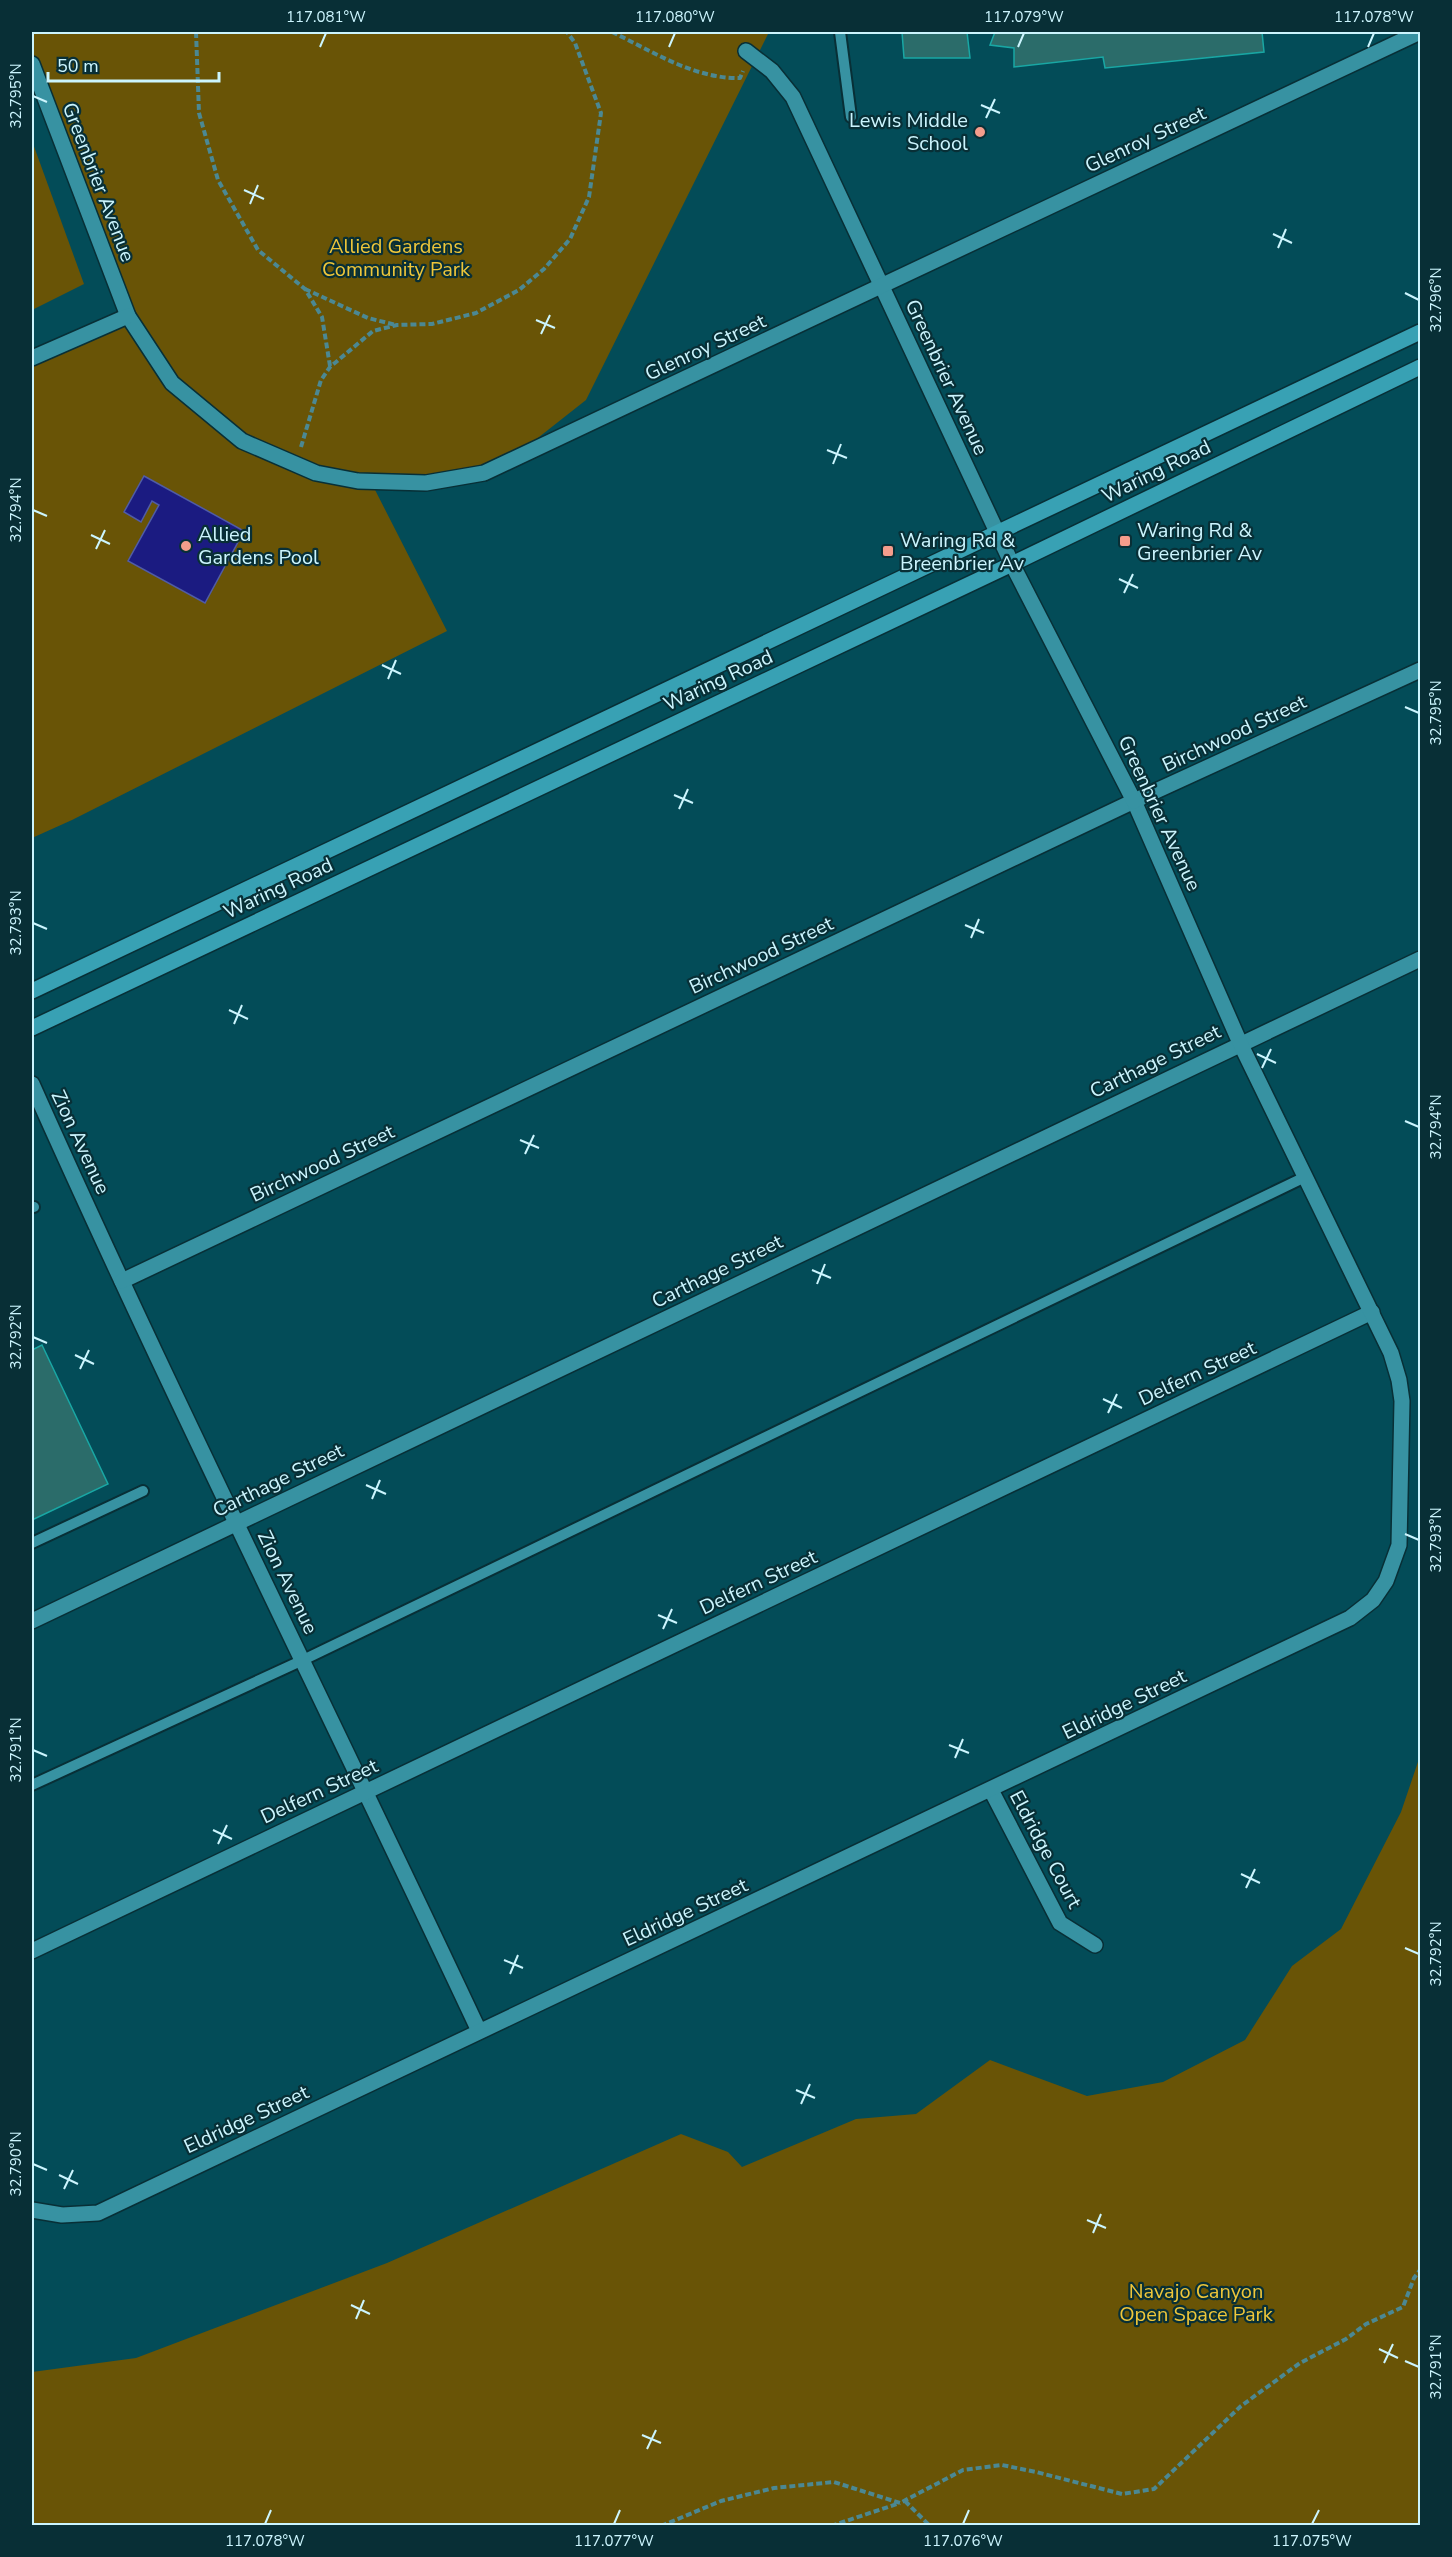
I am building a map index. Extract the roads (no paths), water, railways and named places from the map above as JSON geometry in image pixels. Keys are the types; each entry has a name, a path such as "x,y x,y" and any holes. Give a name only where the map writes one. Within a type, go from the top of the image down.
{"main road":[{"name":"Waring Road","path":"32,991 1420,332"},
{"name":"Waring Road","path":"32,1028 1012,564 1420,367"}],"street":[{"name":"Glenroy Street","path":"128,316 172,383 242,441 316,473 371,482 426,483 484,472 1420,32"},
{"name":"Greenbrier Avenue","path":"749,53 772,71 793,97 1012,564 1134,801 1240,1043 1391,1353 1402,1401 1399,1545 1386,1581 1373,1600 1350,1618"},
{"name":"Greenbrier Avenue","path":"32,64 128,316"},
{"path":"32,358 128,316"},
{"name":"Birchwood Street","path":"122,1281 1134,801 1420,670"},
{"name":"Carthage Street","path":"32,1622 1420,959"},
{"name":"Zion Avenue","path":"32,1084 236,1524 367,1791 480,2031"},
{"name":"Delfern Street","path":"32,1951 1372,1312"},
{"name":"Eldridge Street","path":"32,2210 62,2216 98,2214 480,2031 992,1792 1350,1618"},
{"name":"Eldridge Court","path":"992,1792 1060,1923 1095,1944"}],"lane":[{"path":"840,32 851,117"},
{"path":"32,1785 303,1660 1305,1177"},
{"path":"32,1543 143,1491"}],"place":[{"name":"Lewis Middle School","path":"980,132"},
{"name":"Waring Rd & Greenbrier Av","path":"1125,541"},
{"name":"Allied Gardens Pool","path":"186,546"},
{"name":"Waring Rd & Breenbrier Av","path":"888,551"}],"park label":[{"name":"Allied Gardens Community Park","path":"396,258"},
{"name":"Navajo Canyon Open Space Park","path":"1196,2302"}]}
